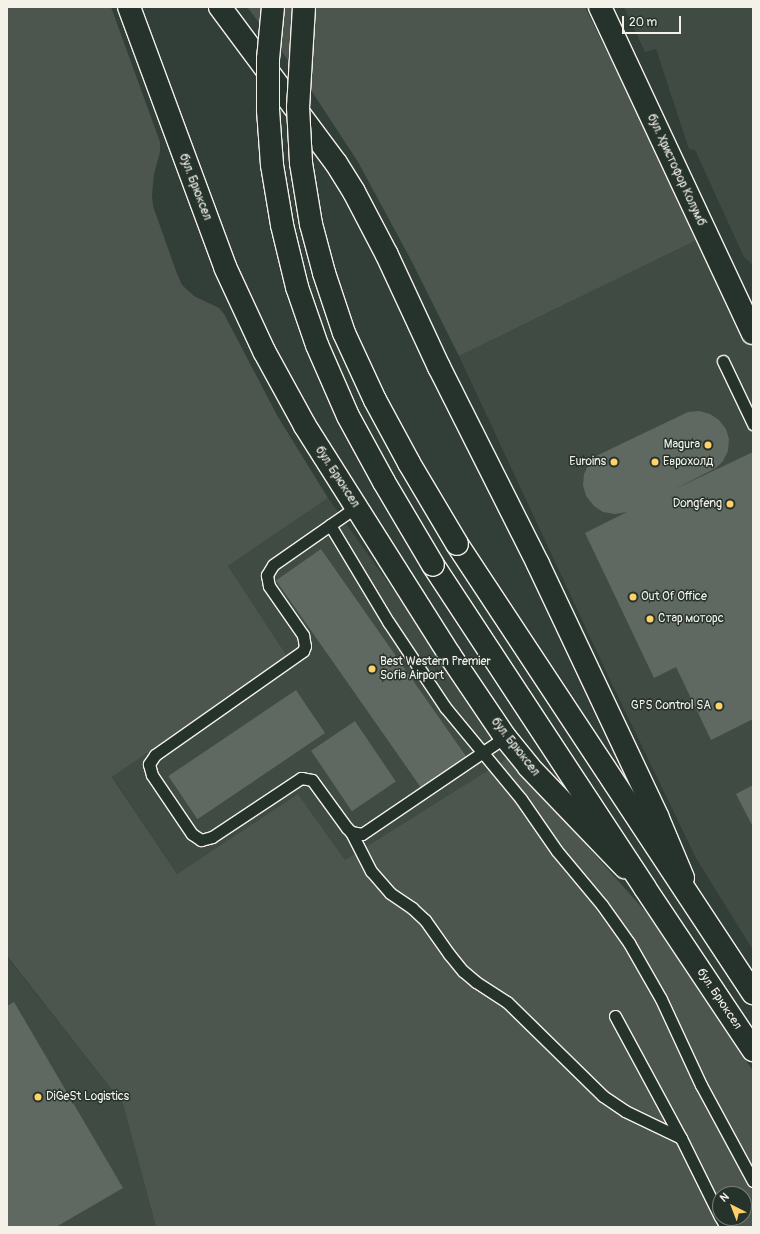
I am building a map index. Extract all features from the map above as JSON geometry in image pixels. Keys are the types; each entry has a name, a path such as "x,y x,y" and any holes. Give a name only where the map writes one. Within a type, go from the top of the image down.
{"main road":[{"name":"бул. Брюксел","path":"129,7 225,267 264,351 301,419 356,507 396,567 449,654 505,737 544,783 645,888"},
{"path":"220,7 336,163 354,192 387,255 439,367 538,564 657,816 675,857 689,898"},
{"name":"бул. Брюксел","path":"273,7 268,58 268,110 272,165 282,225 297,286 317,345 348,416 384,482 433,564 753,1050"},
{"path":"304,7 300,53 298,107 301,163 310,224 324,273 344,332 375,400 409,463 457,544 753,993"},
{"name":"бул. Христофор Колумб","path":"600,7 753,332"}],"lane":[{"path":"722,361 753,424"},
{"path":"356,507 273,565 267,575 269,586 303,635 305,646 303,651 155,755 151,759 149,770 192,834 201,840 212,837 300,778 312,780 351,832 371,871 390,893 412,908 425,920 463,971 476,982 507,1002 603,1096 625,1111 681,1138"},
{"path":"330,525 389,623 445,707 521,799 557,851 602,905 629,943 661,999 701,1085 753,1181"},
{"path":"351,832 356,835 367,832 505,737"},
{"path":"615,1016 681,1138 712,1201"}],"shaded area":[{"path":"7,7 111,7 160,142 160,152 154,174 152,195 153,206 182,285 194,296 219,308 224,314 278,417 328,498 228,566 287,656 112,777 177,874 298,794 345,860 511,756 554,809 654,921 753,1071 753,1227 156,1227 123,1104 7,956"},
{"path":"247,7 585,7 699,239 459,356 411,260 358,162 309,87"},
{"path":"624,7 753,7 753,265 744,257 695,150 689,149 656,49 645,52"},
{"path":"699,239 753,332 753,950 696,858 612,684 459,356"},
{"path":"328,498 511,756 345,860 298,794 177,874 112,776 287,656 228,566"},
{"path":"7,957 123,1104 156,1227 7,1227"}],"building":[{"path":"699,411 710,414 719,420 726,429 729,439 728,451 723,461 716,468 673,490 753,452 753,719 711,740 676,667 654,678 585,533 627,512 615,514 603,512 594,506 586,496 583,485 584,474 589,464 596,456 688,412"},
{"name":"Best Western Premier Sofia Airport","path":"321,549 467,758 422,789 276,581"},
{"path":"296,690 325,733 197,819 168,776"},
{"path":"355,721 396,782 352,811 311,751"},
{"path":"753,785 753,827 736,794"},
{"name":"DiGeSt Logistics","path":"14,1002 123,1188 56,1227 7,1227 7,1006"}],"place":[{"name":"Magura","path":"708,445"},
{"name":"Euroins","path":"614,462"},
{"name":"Еврохолд","path":"655,462"},
{"name":"Dongfeng","path":"730,504"},
{"name":"Out Of Office","path":"633,597"},
{"name":"Стар моторс","path":"650,619"},
{"name":"Best Western Premier Sofia Airport","path":"372,669"},
{"name":"GPS Control SA","path":"719,706"},
{"name":"DiGeSt Logistics","path":"38,1097"}]}
